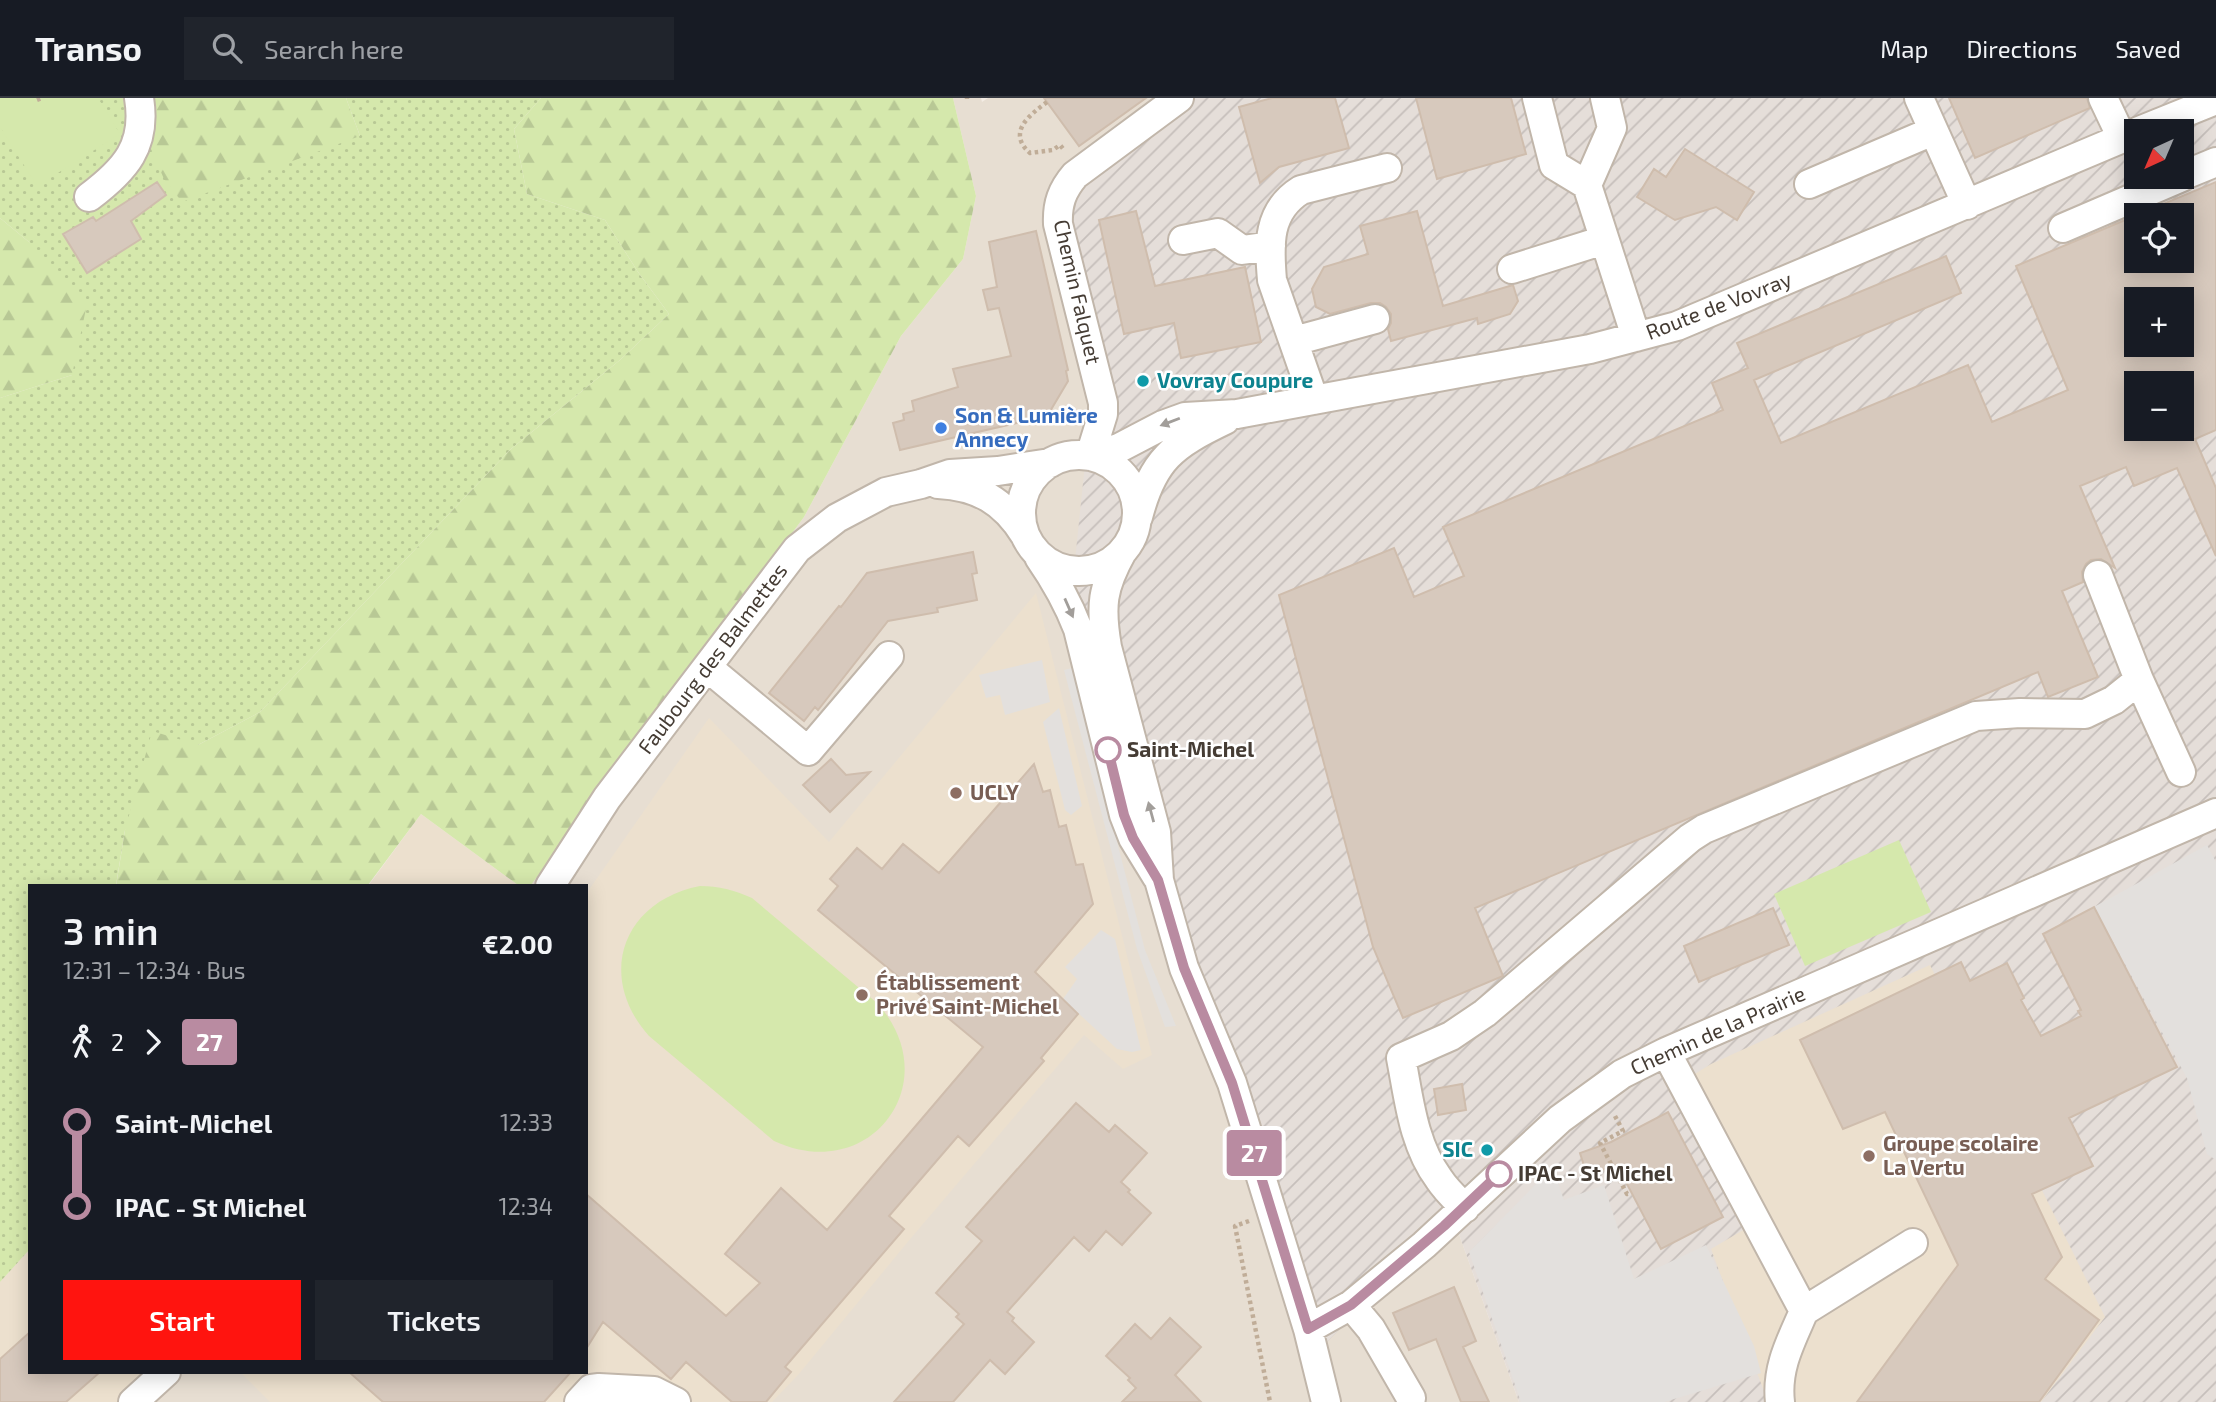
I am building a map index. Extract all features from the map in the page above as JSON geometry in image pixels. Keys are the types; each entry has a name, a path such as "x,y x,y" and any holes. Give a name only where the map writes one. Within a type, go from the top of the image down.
{"street":[{"path":"89,197 113,180 130,159 141,122 139,98"},
{"name":"Chemin Falquet","path":"1090,456 1101,424 1102,403 1058,224 1060,200 1075,175 1179,98"},
{"path":"1536,98 1554,165 1587,185 1636,337"},
{"path":"1587,185 1612,128 1605,98"},
{"path":"1919,98 1967,205"},
{"path":"2103,98 2124,123"},
{"name":"Route de Vovray","path":"2170,119 2216,100"},
{"path":"1809,184 1933,131"},
{"name":"Route de Vovray","path":"1090,456 1119,448 1163,425 1185,417 1237,414 1590,349 1689,321 2124,138"},
{"path":"2194,172 2216,162"},
{"path":"1314,400 1272,280 1273,226 1279,211 1289,198 1301,190 1387,168"},
{"path":"2063,228 2154,189"},
{"path":"1183,240 1218,233 1242,250 1271,246"},
{"path":"1512,269 1605,240"},
{"path":"1294,341 1375,319"},
{"name":"Route de Vovray","path":"1137,521 1143,498 1163,460 1176,446 1237,414"},
{"path":"1122,552 1108,563 1092,569 1074,570 1045,560 1030,544 1022,521 1022,504 1027,487 1037,473 1050,463 1069,456 1090,456 1117,468 1133,492 1137,521 1132,538 1105,585 1103,624 1107,647 1156,832 1158,880 1184,968 1232,1083 1308,1329 1326,1402"},
{"name":"Faubourg des Balmettes","path":"551,884 607,798 797,549 817,532 858,505 886,492 950,474 998,471 1050,463"},
{"name":"Faubourg des Balmettes","path":"921,484 951,485 988,496 1003,506 1061,590 1074,620 1124,815 1133,838 1158,880"},
{"path":"2098,575 2139,680 2181,772"},
{"path":"707,667 808,751 890,656"},
{"path":"1465,1208 1440,1181 1422,1149 1401,1058 1451,1036 1485,1013 1690,838 1704,829 1976,716 2020,713 2085,715 2114,700 2139,680"},
{"name":"Chemin de la Prairie","path":"1308,1329 1351,1305 1465,1208 1560,1119 1622,1074 1667,1052 2211,820"},
{"path":"1667,1052 1804,1311"},
{"path":"1780,1402 1778,1387 1782,1362 1804,1311 1913,1243"},
{"path":"1351,1305 1371,1329 1411,1398"},
{"path":"133,1402 164,1374"},
{"path":"579,1402 591,1390 599,1388 653,1391 676,1402"}],"path":[{"path":"1047,102 1028,118 1020,128 1018,136 1022,147 1030,153 1053,150 1059,145"},
{"path":"1615,1116 1623,1131 1600,1143 1627,1195 1631,1193"},
{"path":"1235,1226 1270,1402"}],"shaded area":[{"path":"953,98 981,98 982,102 988,98 1179,98 1103,403 1167,910 1307,1361 1424,1245 1455,1223 1519,1402 0,1402 0,1282 28,1251 28,1374 588,1374 588,884 532,884 804,517 901,336 963,259 976,196"},
{"path":"1179,98 2216,98 2216,1402 1519,1402 1455,1223 1424,1245 1307,1362 1262,1178 1108,750 1074,570 1089,425 1102,403 1058,207"},
{"name":"Établissement Privé Saint-Michel","path":"1036,593 1152,1055 1123,1069 1084,1035 798,1375 772,1402 270,1402 242,1374 588,1374 588,891 709,718 829,842"},
{"path":"1042,660 1050,702 1005,715 1000,695 986,698 979,675"},
{"path":"1072,668 1145,950 1176,1026 1165,1027 1137,949 1064,670"},
{"path":"1059,708 1082,806 1071,815 1065,810 1043,722"},
{"path":"421,814 517,884 369,884"},
{"path":"2207,845 2216,862 2216,1160 2207,1154 2187,1078 2094,907"},
{"path":"1101,930 1115,939 1141,1050 1132,1052 1117,1049 1063,999 1077,979 1065,967"},
{"name":"Groupe scolaire La Vertu","path":"1930,965 2105,1317 2041,1402 1768,1402 1711,1249 1750,1226 1677,1085 1711,1064"},
{"path":"1555,1175 1564,1200 1604,1185 1634,1279 1706,1245 1754,1346 1761,1373 1664,1402 1521,1402 1469,1252 1539,1181"},
{"path":"28,1251 28,1374 165,1374 134,1402 0,1402 0,1282"}],"green space":[{"path":"0,98 129,98 360,136 346,98 541,98 514,129 527,194 605,220 669,314 620,360 511,449 260,712 198,745 125,830 116,884 28,884 28,1251 0,1282 0,398 72,375 29,242 0,218"},
{"path":"0,98 98,98 120,134 37,186 0,127"},
{"path":"129,98 346,98 360,136 182,202 164,179"},
{"path":"541,98 953,98 976,196 963,259 901,336 804,517 532,884 517,884 421,814 369,884 116,884 125,830 152,731 198,745 260,712 511,449 620,360 669,314 605,220 527,194 514,129"},
{"path":"0,218 29,242 87,304 72,375 0,398"},
{"path":"1899,840 1931,912 1805,966 1774,894"},
{"path":"700,886 726,889 752,898 877,1003 897,1033 904,1064 901,1093 888,1118 868,1138 841,1149 809,1151 774,1141 649,1036 633,1013 624,990 621,967 625,944 636,924 652,907 673,894"}],"building":[{"path":"1044,98 1146,98 1079,146"},
{"path":"1272,98 1335,98 1349,148 1279,167 1260,183 1239,107"},
{"path":"1416,98 1511,98 1526,154 1437,179"},
{"path":"1949,98 2087,98 2090,108 1975,158"},
{"path":"1685,149 1754,192 1737,220 1716,207 1675,220 1637,197 1654,169 1666,177"},
{"path":"157,182 166,195 131,221 141,239 87,273 63,234 93,217 96,221"},
{"path":"2216,182 2216,430 2195,439 2216,488 2216,556 2177,468 2134,486 2126,467 2080,486 2115,568 2101,559 2091,560 2082,572 2083,582 2062,591 2098,677 2048,697 2038,672 1475,908 1503,976 1403,1018 1373,947 1279,595 1394,548 1414,597 1464,576 1443,527 1723,410 1712,383 1748,368 1737,343 1946,256 1961,293 1754,380 1781,443 1968,365 1992,422 2068,390 2016,266 2124,220 2124,273 2194,273 2194,203 2166,203"},
{"path":"1136,211 1155,286 1245,267 1261,342 1181,358 1174,323 1124,334 1099,220"},
{"path":"1417,211 1443,306 1513,285 1518,301 1510,314 1478,324 1477,318 1391,341 1388,329 1391,314 1380,303 1330,314 1316,307 1312,289 1324,267 1368,254 1360,226"},
{"path":"1036,231 1068,370 1068,381 1049,413 1038,415 1038,418 900,450 893,423 904,420 903,414 914,411 912,401 958,387 953,369 1011,356 999,308 988,310 983,290 997,287 989,242"},
{"path":"973,552 977,573 972,574 977,600 937,608 938,612 888,621 818,710 815,707 804,721 769,693 867,573"},
{"path":"831,759 846,775 870,772 830,812 803,785"},
{"path":"1034,764 1043,792 1050,790 1059,827 1066,825 1076,865 1083,864 1093,904 1035,972 1078,1014 1041,1058 1044,1061 969,1146 958,1136 889,1216 904,1229 785,1367 791,1372 766,1402 732,1402 686,1362 671,1379 603,1322 588,1346 588,1196 726,1316 760,1283 725,1254 781,1188 827,1230 983,1047 818,910 838,886 830,879 857,848 882,869 903,844 939,873"},
{"path":"2094,907 2177,1067 2069,1118 2093,1166 2032,1194 2062,1257 2045,1279 2099,1320 2039,1402 1857,1402 1958,1265 1885,1112 1843,1129 1800,1040 1961,962 1970,981 2007,963 2024,998 2021,1000 2041,1036 2081,1016 2078,1011 2081,1010 2043,934"},
{"path":"1773,908 1789,945 1699,982 1684,946"},
{"path":"1462,1084 1466,1110 1438,1115 1434,1089"},
{"path":"1076,1103 1109,1132 1115,1125 1147,1153 1121,1182 1151,1213 1122,1245 1106,1231 1089,1251 1074,1237 1007,1312 1014,1318 1012,1321 1034,1342 1005,1374 990,1360 953,1402 894,1402 964,1324 956,1317 959,1314 936,1293 982,1241 966,1227"},
{"path":"1668,1112 1723,1217 1661,1249 1617,1165 1587,1175 1580,1153 1611,1142"},
{"path":"1454,1287 1476,1341 1463,1347 1489,1402 1461,1402 1436,1339 1409,1350 1393,1313"},
{"path":"1170,1318 1201,1347 1175,1375 1201,1402 1122,1402 1136,1388 1128,1380 1130,1378 1106,1356 1135,1324 1151,1339"},
{"path":"28,1334 28,1374 98,1374 66,1402 0,1402 0,1359"},
{"path":"351,1374 569,1374 544,1402 383,1402"}],"bus line":[{"name":"27","path":"1108,750 1124,815 1133,838 1158,880 1184,968 1232,1083 1308,1329 1351,1305 1424,1245 1499,1174"}],"place":[{"name":"Vovray Coupure","path":"1143,381"},
{"name":"Son & Lumière Annecy","path":"941,428"},
{"name":"Saint-Michel","path":"1108,750"},
{"name":"UCLY","path":"956,793"},
{"name":"Établissement Privé Saint-Michel","path":"862,995"},
{"name":"SIC","path":"1487,1150"},
{"name":"Groupe scolaire La Vertu","path":"1869,1156"},
{"name":"IPAC - St Michel","path":"1499,1174"}]}
